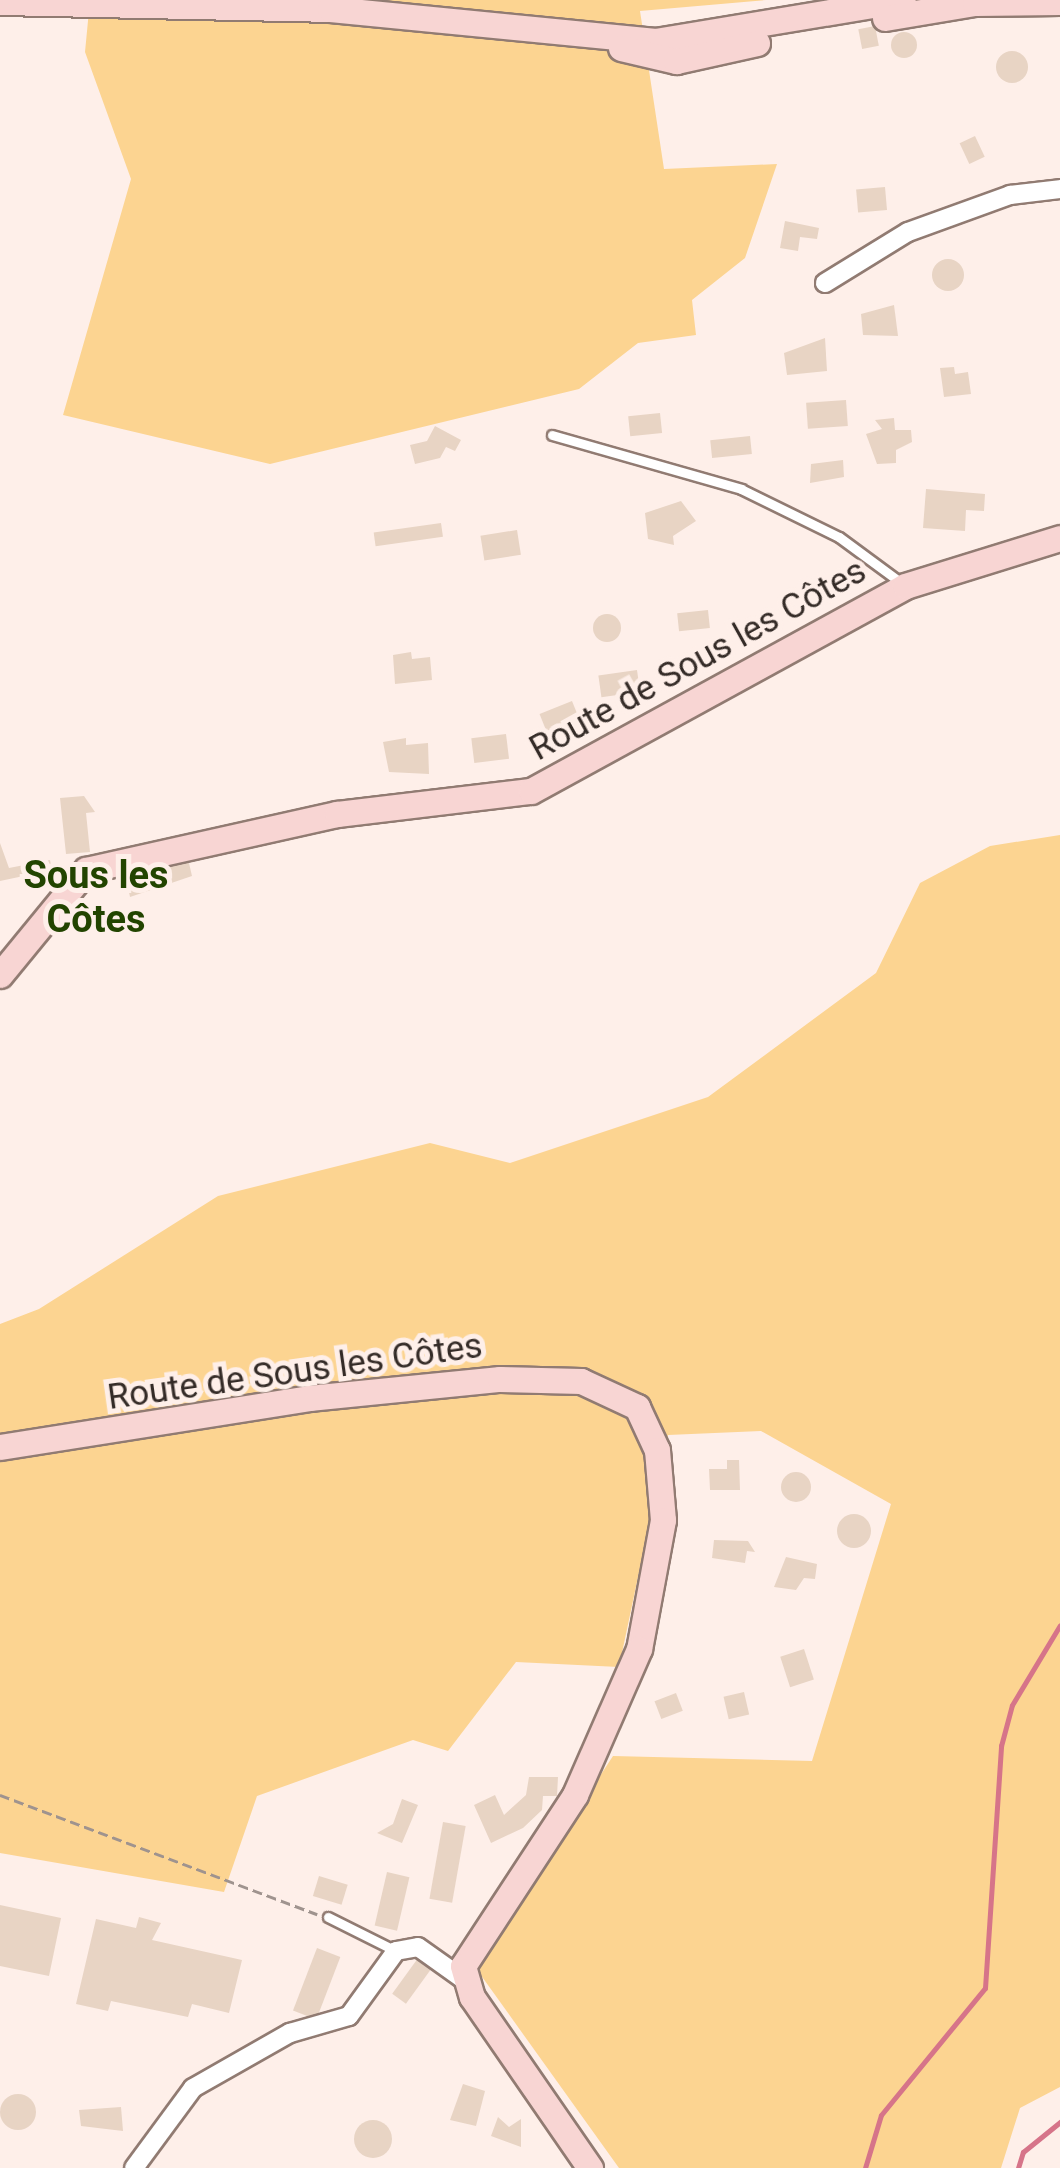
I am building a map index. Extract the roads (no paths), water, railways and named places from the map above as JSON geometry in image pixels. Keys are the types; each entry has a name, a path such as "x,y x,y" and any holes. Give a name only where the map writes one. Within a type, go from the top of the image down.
{"street":[{"path":"0,2 330,9 593,38 685,39 903,0"},
{"path":"838,10 966,2 1060,2"},
{"path":"824,282 908,232 1010,195 1060,189"},
{"name":"Route de Sous les Côtes","path":"0,976 86,870 337,814 531,791 905,586 1060,538"},
{"name":"Route de Sous les Côtes","path":"0,1447 310,1398 500,1379 580,1381 637,1407 656,1450 663,1520 640,1649 575,1796 495,1908 463,1979"},
{"path":"134,2168 193,2088 290,2033 349,2016 396,1950 418,1946 463,1979 590,2168"}],"lane":[{"path":"552,435 741,490 839,537 905,586"},
{"path":"328,1917 396,1950"}],"waterway":[{"path":"865,2168 881,2115 985,1988 1001,1746 1012,1705 1060,1625"},
{"path":"1018,2168 1023,2152 1060,2122"}],"district":[{"name":"Sous les Côtes","path":"96,898"}]}
